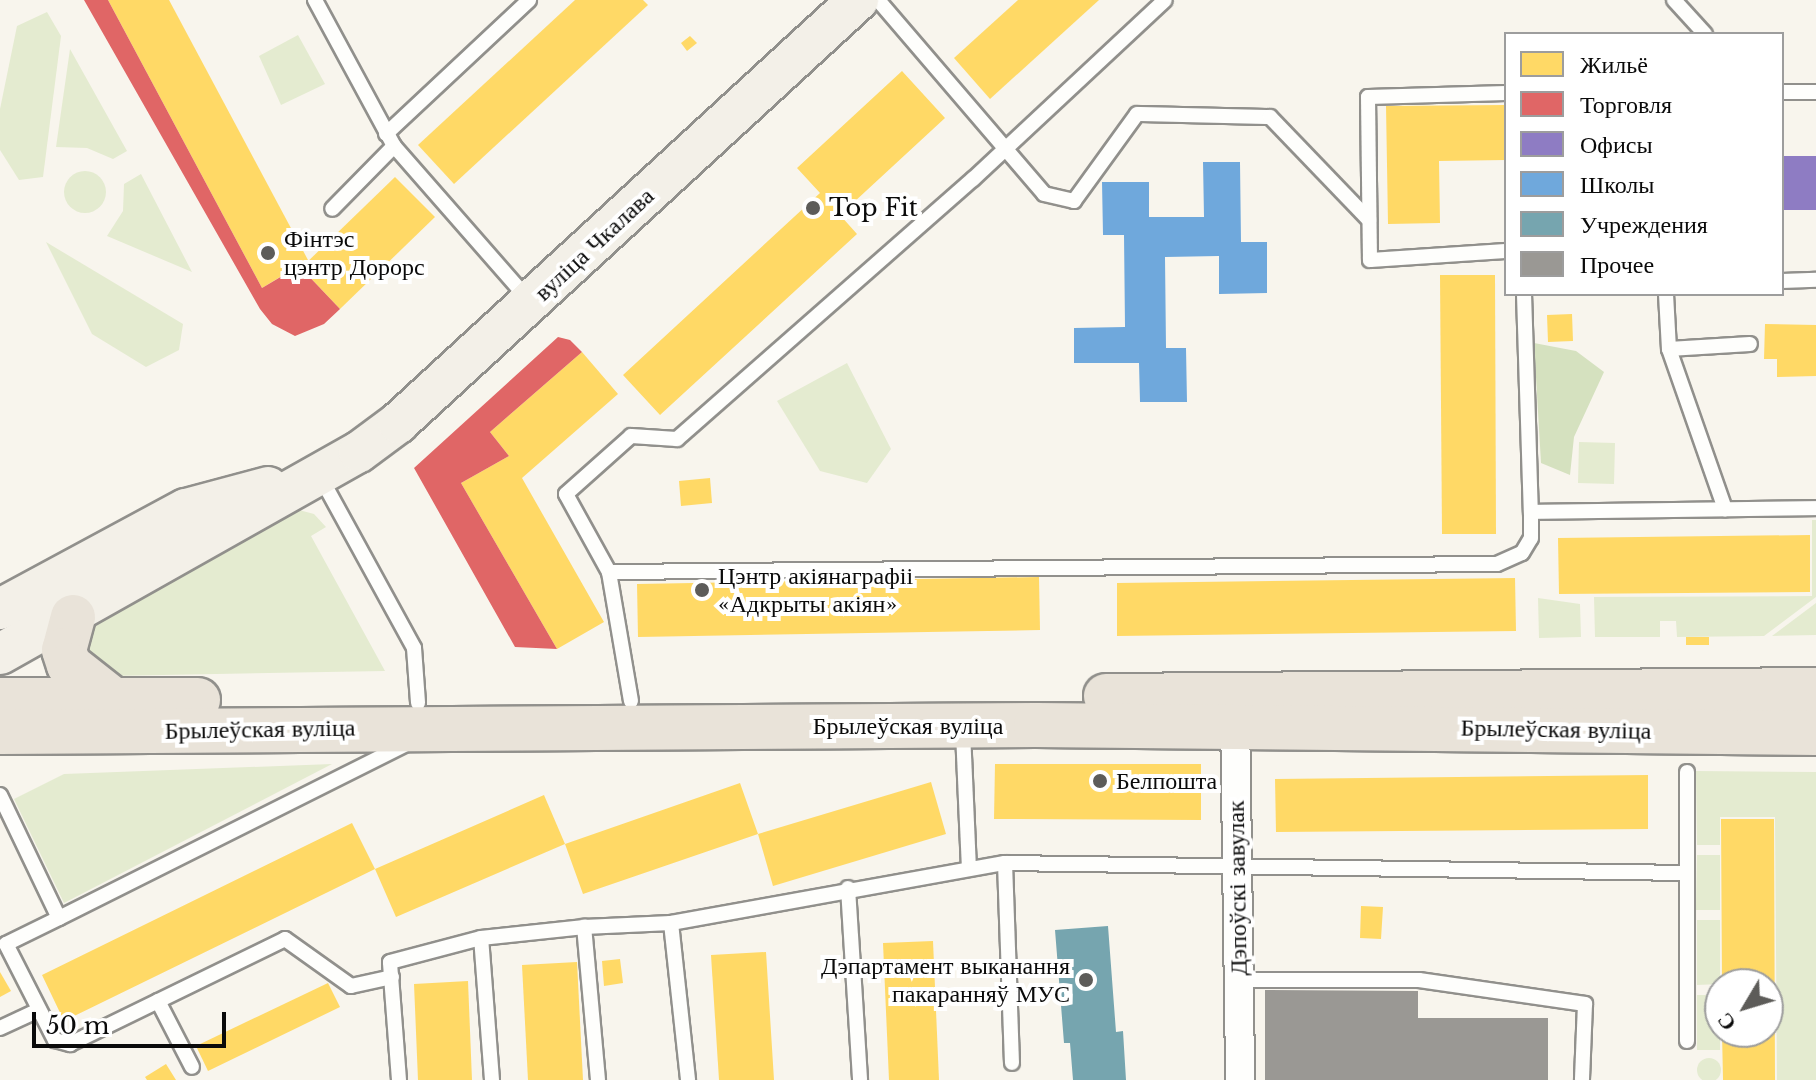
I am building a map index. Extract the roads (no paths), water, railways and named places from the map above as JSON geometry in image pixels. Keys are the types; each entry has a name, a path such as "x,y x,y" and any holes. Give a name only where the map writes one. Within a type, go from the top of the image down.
{"main road":[{"name":"вуліца Чкалава","path":"0,654 73,617 319,474 398,423 858,0"},
{"name":"вуліца Чкалава","path":"0,609 186,509 319,474"},
{"path":"73,617 64,650 69,665 112,699"},
{"name":"Брылеўская вуліца","path":"0,700 112,699 429,715 963,726 1235,711 1816,690"},
{"name":"Брылеўская вуліца","path":"0,732 429,715 631,701 1235,711 1816,733"}],"street":[{"name":"Дэпоўскі завулак","path":"1235,711 1240,1080"}],"lane":[{"path":"315,0 390,140 531,302"},
{"path":"332,209 390,140 529,0"},
{"path":"878,0 1044,194 1074,201 1137,114 1270,117 1369,220"},
{"path":"631,701 609,572 566,494 631,436 677,439 1005,149 1165,0"},
{"path":"1674,0 1703,32"},
{"path":"1784,92 1816,92"},
{"path":"1504,93 1368,97 1370,260 1504,251"},
{"path":"1784,281 1816,280"},
{"path":"609,572 1497,564 1522,553 1531,538 1524,296"},
{"path":"1666,296 1669,349 1725,509"},
{"path":"1669,349 1750,344"},
{"path":"319,474 414,648 429,715 6,944 55,1040 70,1044 285,939 351,986 392,977"},
{"path":"1531,512 1816,508"},
{"path":"963,726 969,867"},
{"path":"1687,772 1687,1041"},
{"path":"0,795 59,918"},
{"path":"1005,863 1012,1063"},
{"path":"399,1080 390,962 481,938 584,927 671,923 848,888 1005,863 1687,873"},
{"path":"848,888 860,1080"},
{"path":"671,923 688,1080"},
{"path":"584,927 598,1080"},
{"path":"481,938 492,1080"},
{"path":"1239,980 1419,980 1585,1004 1582,1080"},
{"path":"158,1001 192,1067"},
{"path":"0,1028 39,1010"}],"place":[{"name":"Top Fit","path":"813,208"},
{"name":"Фінтэс цэнтр Дорорс","path":"268,253"},
{"name":"Цэнтр акіянаграфіі «Адкрыты акіян»","path":"702,590"},
{"name":"Белпошта","path":"1100,781"},
{"name":"Дэпартамент выканання пакаранняў МУС","path":"1086,980"}]}
